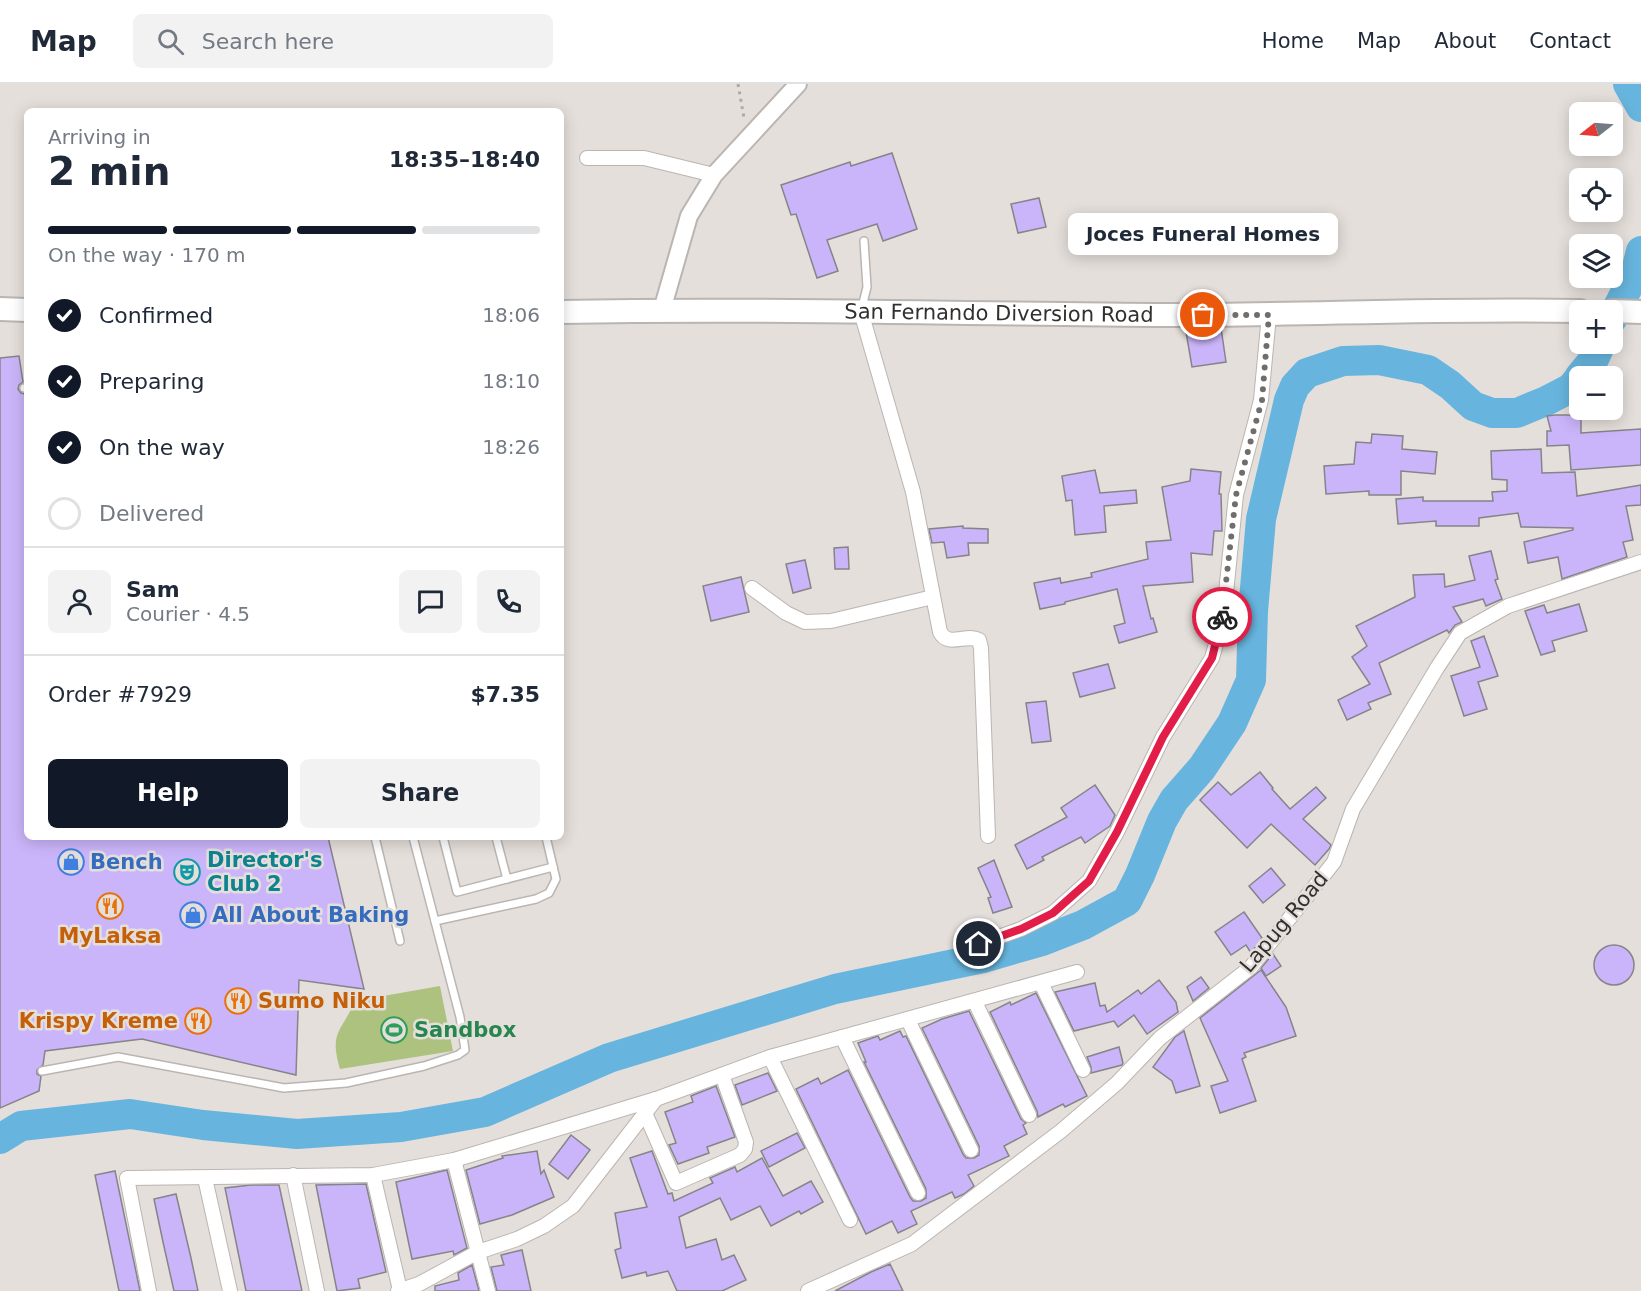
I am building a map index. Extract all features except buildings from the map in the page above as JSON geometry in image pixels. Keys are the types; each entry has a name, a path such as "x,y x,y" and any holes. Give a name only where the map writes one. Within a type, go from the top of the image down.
{"highway":[{"path":"0,309 24,310"},
{"name":"San Fernando Diversion Road","path":"564,312 662,310 1269,315 1511,309 1569,310"},
{"path":"1623,311 1641,312"}],"street":[{"path":"662,310 689,216 714,175 798,84"},
{"path":"587,158 644,158 714,175"},
{"path":"861,312 913,492 943,638 948,640 972,636 979,640 981,648 988,836"},
{"path":"979,944 1021,929 1053,913 1089,881 1117,832 1163,737 1212,658 1221,626 1226,593 1236,495 1262,400 1269,315"},
{"name":"Lapug Road","path":"808,1291 830,1286 912,1244 1061,1131 1117,1083 1160,1038 1251,967 1334,862 1353,809 1460,633 1508,606 1641,562"},
{"path":"752,588 786,613 805,621 831,621 933,597"},
{"path":"149,1291 127,1178 373,1175 454,1161 656,1099 770,1057 1077,972"},
{"path":"1041,983 1083,1070"},
{"path":"975,1002 1029,1114"},
{"path":"908,1020 971,1150"},
{"path":"842,1037 918,1193"},
{"path":"770,1057 850,1220"},
{"path":"645,1113 676,1182 740,1155 746,1149 746,1142 722,1075"},
{"path":"373,1175 399,1290 420,1287 478,1252 517,1239 544,1226 573,1206 656,1099"},
{"path":"454,1161 488,1291"},
{"path":"293,1175 317,1291"},
{"path":"205,1178 230,1291"}],"lane":[{"path":"861,312 867,287 864,241"},
{"path":"376,840 400,941"},
{"path":"42,1071 118,1058 284,1088 346,1083 458,1056 465,1050 460,1017 414,840"},
{"path":"444,840 458,892 554,867"},
{"path":"497,840 507,879"},
{"path":"435,921 536,899 549,893 556,879 547,840"}],"path":[{"path":"738,84 748,137"}],"green space":[{"name":"Sandbox","path":"440,986 453,1051 340,1069 336,1039 355,1001"}],"waterway":[{"path":"1628,84 1641,107"},
{"path":"1622,300 1636,271 1641,251"},
{"path":"1588,366 1596,354"},
{"path":"0,1139 21,1126 130,1114 203,1125 297,1134 401,1127 485,1112 609,1058 835,989 983,958 1042,941 1083,925 1127,901 1162,821 1174,800 1202,768 1232,723 1251,680 1253,611 1261,519 1289,400 1295,386 1307,373 1343,361 1379,360 1428,370 1450,385 1473,406 1492,413 1517,413 1569,389"}],"way so far":[{"path":"1203,315 1269,315 1262,400 1236,495 1222,617"}],"place":[{"name":"Joces Funeral Homes","path":"1203,315"},
{"name":"Bench","path":"71,862"},
{"name":"Director's Club 2","path":"187,872"},
{"name":"MyLaksa","path":"110,906"},
{"name":"All About Baking","path":"193,915"},
{"name":"Sumo Niku","path":"238,1001"},
{"name":"Krispy Kreme","path":"198,1021"},
{"name":"Sandbox","path":"394,1030"}],"route":[{"path":"979,944 1021,929 1053,913 1089,881 1117,832 1163,737 1212,658 1222,617"}]}
